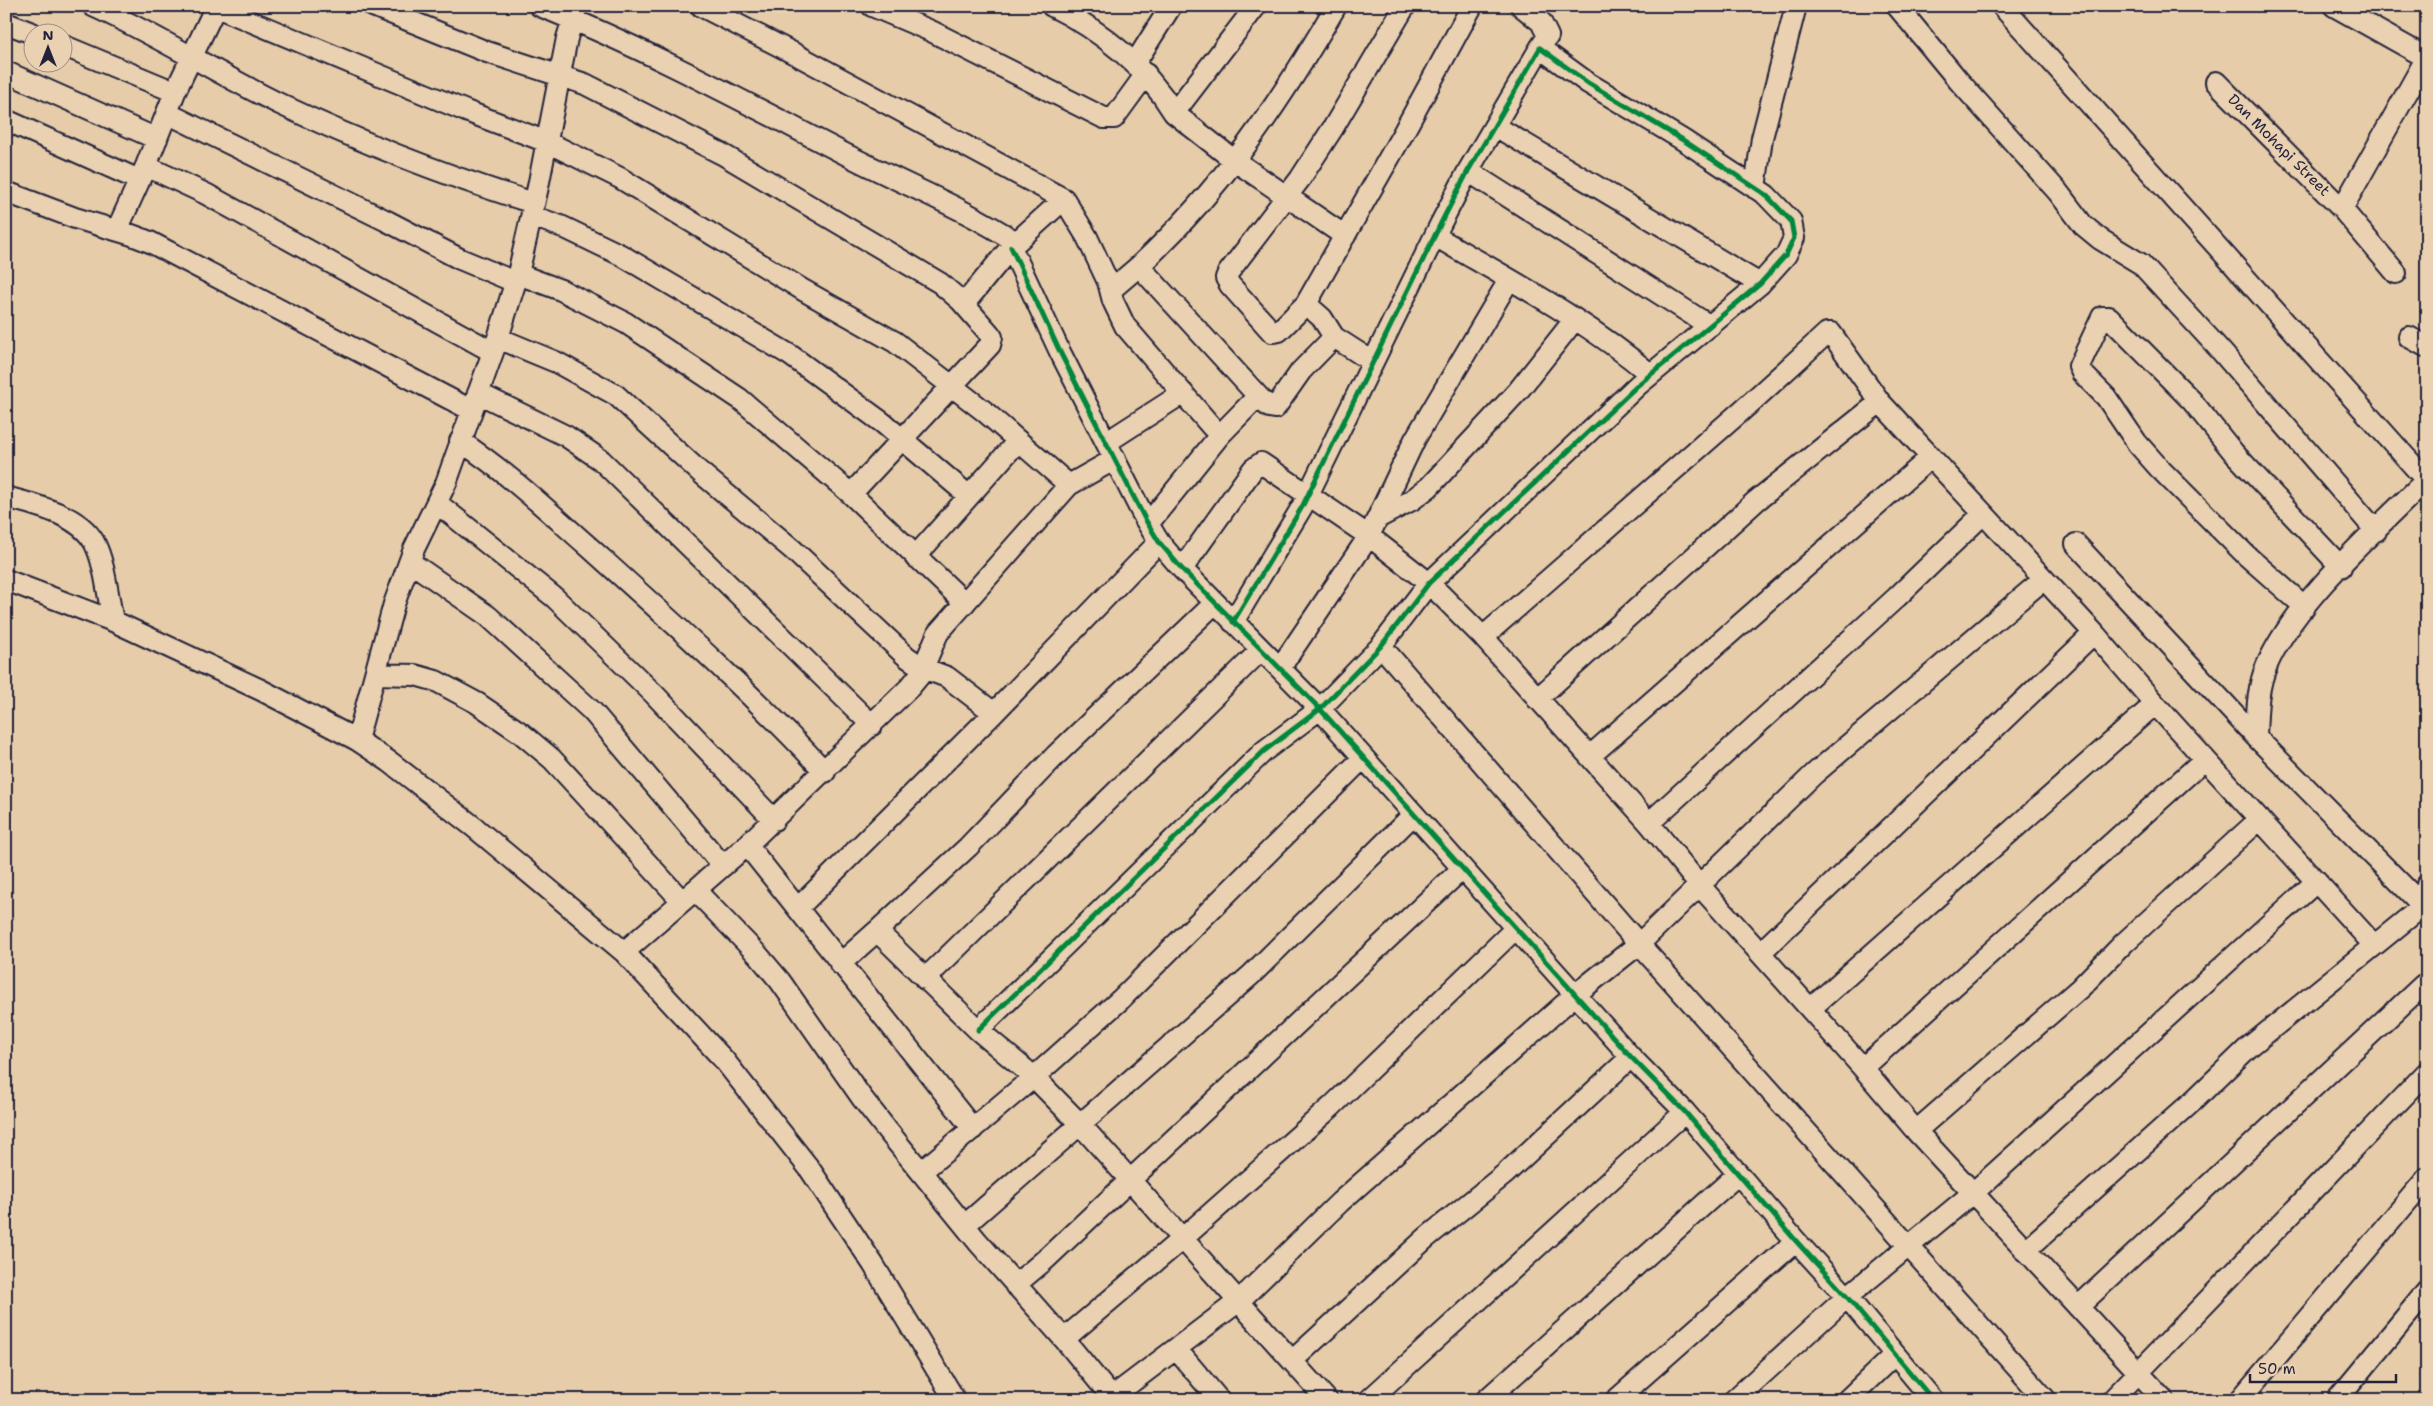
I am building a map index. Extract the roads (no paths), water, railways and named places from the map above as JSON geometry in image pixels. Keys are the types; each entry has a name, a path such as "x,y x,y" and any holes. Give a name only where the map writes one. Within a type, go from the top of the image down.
{"street":[{"path":"93,6 283,106 361,140 533,209 598,243 753,332 814,371 902,439 969,496"},
{"path":"117,230 143,173 175,92 215,6 466,111 547,142 620,178 803,290 870,326 908,351 952,385 1069,485"},
{"path":"374,6 487,52 584,84 763,176 932,278 964,304 990,333 992,341 851,494"},
{"path":"540,6 575,13 644,51 887,176 975,217 1013,245 1060,352 1148,524 1160,542 1215,604 1320,708 1515,929 1576,994 1631,1057 1685,1112 1847,1297 1933,1400"},
{"path":"701,6 803,58 1064,198 1086,237 1111,290 1113,301 1125,326 1220,435"},
{"path":"872,6 931,31 1104,118 1114,118 1171,6"},
{"path":"1052,6 1078,11 1141,68 1174,113 1235,162 1345,236"},
{"path":"1174,113 1256,6"},
{"path":"1111,290 1164,242 1235,162 1261,128 1336,6"},
{"path":"1405,6 1333,128 1287,197 1230,270 1226,278 1254,314 1274,332 1279,331 1306,304 1472,6"},
{"path":"1233,622 1298,514 1468,171 1548,36 1545,26 1520,6"},
{"path":"1755,188 1762,138 1796,6"},
{"path":"1897,6 1958,80 2058,192 2082,225 2100,239 2141,264 2221,351 2376,531"},
{"path":"2002,6 2426,480 2341,567 2288,629 2267,666 2257,704 2256,736"},
{"path":"2334,6 2427,58"},
{"path":"357,740 391,615 410,562 437,503 496,345 517,278 547,142 559,76 575,13"},
{"path":"6,23 22,29"},
{"path":"978,1030 1264,751 1320,708 1381,646 1429,583 1650,374 1760,284 1786,255 1794,238 1794,230 1791,221 1783,211 1755,188 1683,140 1588,83 1540,48"},
{"path":"72,49 175,92"},
{"name":"Dan Mohapi Street","path":"2342,209 2427,58"},
{"path":"6,72 157,139"},
{"name":"Dan Mohapi Street","path":"2216,82 2342,209 2396,273"},
{"path":"167,113 460,259 561,290 645,334 747,404 851,494 965,603"},
{"path":"6,120 143,173 206,194 496,345 556,362 616,395 695,468 792,550 906,657 923,668 947,677 994,713"},
{"path":"1495,126 1760,284"},
{"path":"1468,171 1710,326"},
{"path":"6,192 75,218 150,242 475,401 566,436 601,460 872,725"},
{"path":"964,304 1013,245 1064,198"},
{"path":"1435,236 1575,319 1627,354 1650,374"},
{"path":"1139,266 1269,407 1275,408 1301,371 1334,338"},
{"path":"1280,668 1369,536 1415,439 1508,280"},
{"path":"1306,304 1322,318 1334,338 1373,362"},
{"path":"2306,607 2247,556 2160,470 2137,444 2106,397 2082,373 2079,366 2102,317 2109,317 2192,401 2234,453 2341,567"},
{"path":"1378,518 1412,500 1429,487 1518,391 1575,319"},
{"path":"1483,637 1747,406 1827,333 1830,333 1880,402 1982,515 2094,633 2155,704 2373,944"},
{"path":"2409,337 2427,347"},
{"path":"624,952 774,820 910,687 923,668 935,638 1069,485 1183,393"},
{"path":"1148,524 1220,435 1258,396"},
{"path":"1537,699 1756,501 1880,402"},
{"path":"460,440 484,456 544,506 662,613 748,693 825,772"},
{"path":"915,557 1018,440"},
{"path":"1590,756 1930,458"},
{"path":"1182,569 1256,465 1261,463 1369,536 1429,583 1483,637 1590,756 1649,823 1700,886 1863,1068 1916,1131 2164,1400"},
{"path":"6,497 58,515 79,525 94,542 113,621"},
{"path":"437,503 555,598 654,694 774,820"},
{"path":"1649,823 1897,597 1982,515"},
{"path":"798,908 994,713 1160,542"},
{"path":"2076,544 2256,736 2423,906"},
{"path":"410,562 488,616 592,712 723,866"},
{"path":"376,674 416,675 436,681 477,703 521,733 552,759 689,895 758,955 780,981 862,1098 1015,1285 1064,1339 1111,1399 1177,1350 1238,1301 1340,1202 1576,994 1639,944 1814,774 2044,579"},
{"path":"6,580 113,621 261,690 357,740 390,762 474,827 624,952 724,1060 809,1168 873,1264 955,1400"},
{"path":"840,964 968,847 1056,755 1215,604"},
{"path":"1760,954 2094,633"},
{"path":"1381,646 1639,944 2046,1400"},
{"path":"925,980 1261,650"},
{"path":"1810,1009 2155,704"},
{"path":"921,1172 1034,1077 1127,993 1363,758"},
{"path":"1863,1068 2018,925 2205,759"},
{"path":"965,1225 1079,1123 1251,975 1414,814"},
{"path":"1916,1131 2080,988 2124,943 2260,819"},
{"path":"747,845 973,1129"},
{"path":"1015,1285 1046,1259 1462,869"},
{"path":"1734,1400 1847,1297 1973,1194 2317,881"},
{"path":"2025,1251 2186,1108 2249,1048 2373,944 2423,906 2427,885"},
{"path":"1064,1339 1182,1239 1374,1067 1515,929"},
{"path":"877,931 925,980 978,1030 1034,1077 1079,1123 1327,1400"},
{"path":"2078,1307 2423,985"},
{"path":"1292,1361 1426,1238 1505,1174 1631,1057"},
{"path":"2112,1400 2137,1371 2427,1072"},
{"path":"1368,1400 1685,1112"},
{"path":"1486,1400 1738,1174"},
{"path":"2240,1400 2427,1178"},
{"path":"1616,1400 1796,1241"},
{"path":"2337,1400 2427,1291"},
{"path":"1177,1350 1218,1400"},
{"path":"1847,1400 1894,1355"}]}
